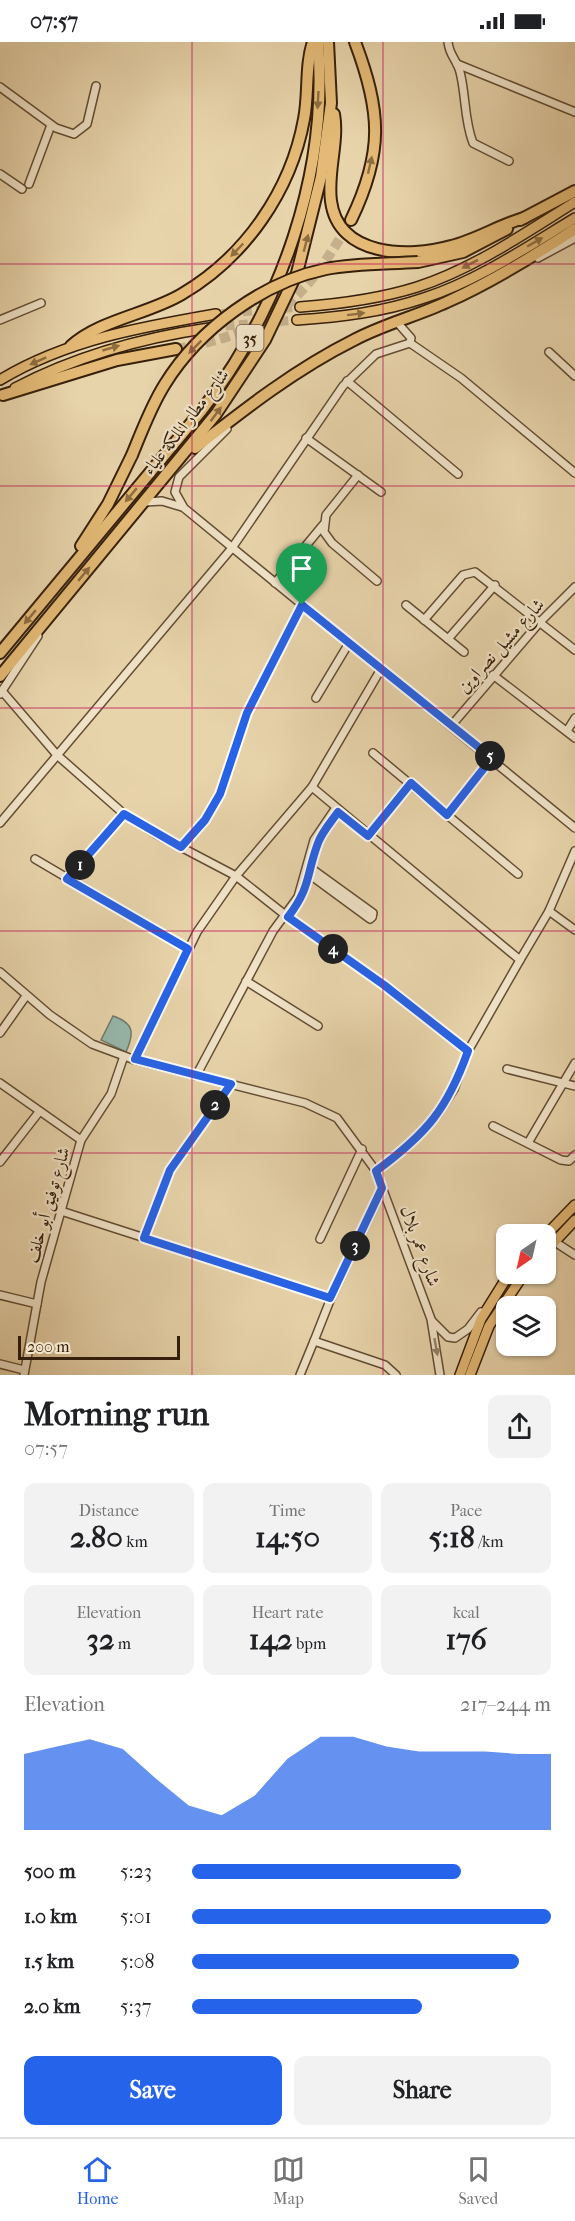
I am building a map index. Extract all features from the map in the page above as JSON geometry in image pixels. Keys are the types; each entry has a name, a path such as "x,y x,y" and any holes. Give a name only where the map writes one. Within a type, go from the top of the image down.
{"highway":[{"path":"71,346 85,335 181,295 218,267 247,240 279,191 296,152 304,119 313,42"},
{"name":"شارع مطار الملكة علياء","path":"0,653 202,410 232,368 263,316 290,251 309,175 317,126 320,74 318,42"},
{"name":"شارع مطار الملكة علياء","path":"0,676 180,460 249,368 293,282 307,238 321,177 331,103 328,42"},
{"path":"351,220 366,183 376,130 372,91 355,42"},
{"path":"331,103 336,128 330,194 333,209 343,229 357,242 391,251 438,249 463,243 524,218"},
{"path":"60,580 108,504 156,400 178,365 193,348 242,307 281,285 323,270 351,265 418,262 446,258 473,249 575,191"},
{"path":"180,460 268,391 339,348 396,321 447,302 524,262 575,230"},
{"path":"1,396 117,360 176,349"}],"main road":[{"path":"300,307 372,298 429,283 475,262 575,202"},
{"path":"297,320 368,313 427,297 475,275 575,218"},
{"path":"0,380 71,346 154,325 216,314"},
{"path":"1,396 37,376 87,356 165,335 209,328"},
{"path":"556,1225 575,1205"},
{"path":"556,1241 575,1220"},
{"path":"460,1375 476,1330 502,1284"},
{"path":"470,1375 489,1326 517,1284"}],"street":[{"path":"448,42 449,53 457,64 473,143 509,161"},
{"path":"457,64 575,112"},
{"path":"0,87 51,125 70,134 81,131 88,120 96,86"},
{"path":"29,184 51,125"},
{"path":"0,174 22,189"},
{"path":"524,262 573,241"},
{"path":"0,320 41,303"},
{"path":"396,321 411,338 410,343"},
{"path":"0,823 232,548 347,381 380,351 410,343 461,378 575,473"},
{"path":"549,352 575,376"},
{"path":"347,381 458,474"},
{"path":"184,508 175,492 179,477 222,433 262,400 268,391"},
{"path":"306,438 381,492"},
{"path":"275,584 323,525 326,515 358,475"},
{"path":"145,502 168,502 184,508 575,828"},
{"path":"323,525 329,541 377,581"},
{"path":"424,620 463,575 475,572 495,585 575,650"},
{"path":"448,639 495,585"},
{"name":"شارع مشيل نصراوين","path":"451,726 540,622 575,587"},
{"path":"406,604 464,652"},
{"path":"181,847 205,820 220,794 247,713 302,605"},
{"path":"47,619 29,652 1,692 57,755 124,814 236,876 284,918 384,985 468,1051"},
{"path":"316,698 349,643"},
{"path":"135,1059 188,949 236,876 312,787 381,669"},
{"path":"493,675 575,738"},
{"path":"567,731 575,718"},
{"path":"373,753 518,874"},
{"path":"447,815 492,758"},
{"path":"368,836 411,783"},
{"path":"312,787 368,836 520,960"},
{"path":"196,1076 246,981 298,897 318,842 337,810"},
{"path":"67,879 124,814"},
{"path":"376,1171 406,1148 438,1114 454,1089 468,1051 549,911 575,851"},
{"path":"35,859 188,949"},
{"path":"309,870 362,909"},
{"path":"549,911 575,930"},
{"name":"شارع عمر بلال","path":"0,972 26,996 85,1040 124,1056 305,1103 332,1114 345,1125 376,1171 431,1319 440,1375"},
{"path":"246,981 318,1026"},
{"path":"0,1033 26,996"},
{"path":"81,1140 111,1094 124,1056"},
{"path":"528,1143 575,1063"},
{"path":"507,1069 575,1086"},
{"name":"شارع توفيق أبو خلف","path":"0,1083 81,1140 37,1304 24,1372"},
{"path":"144,1238 170,1170 231,1084"},
{"path":"0,1162 39,1112"},
{"path":"493,1126 566,1161 575,1155"},
{"path":"320,1239 362,1149"},
{"path":"300,1375 330,1298 382,1188"},
{"path":"61,1211 330,1298"},
{"path":"556,1243 575,1256"},
{"path":"0,1295 37,1304"},
{"path":"431,1319 441,1331 455,1338 468,1329 492,1299"},
{"path":"314,1341 385,1365 396,1375"},
{"path":"0,1364 24,1372"}],"water":[{"path":"113,1016 125,1022 131,1030 126,1052 101,1040"}],"tunnel":[{"path":"176,349 237,333 260,323 281,309 300,293 317,273 351,220"},
{"path":"216,314 300,307"},
{"path":"212,327 297,320"}],"route":[{"path":"302,605 492,758 447,815 411,783 368,836 338,812 318,842 302,899 288,917 384,985 468,1051 454,1089 429,1126 417,1139 376,1171 382,1188 330,1298 144,1238 170,1170 185,1145 231,1084 135,1059 188,949 67,879 124,814 181,847 205,820 226,780 247,713 302,605"}]}
